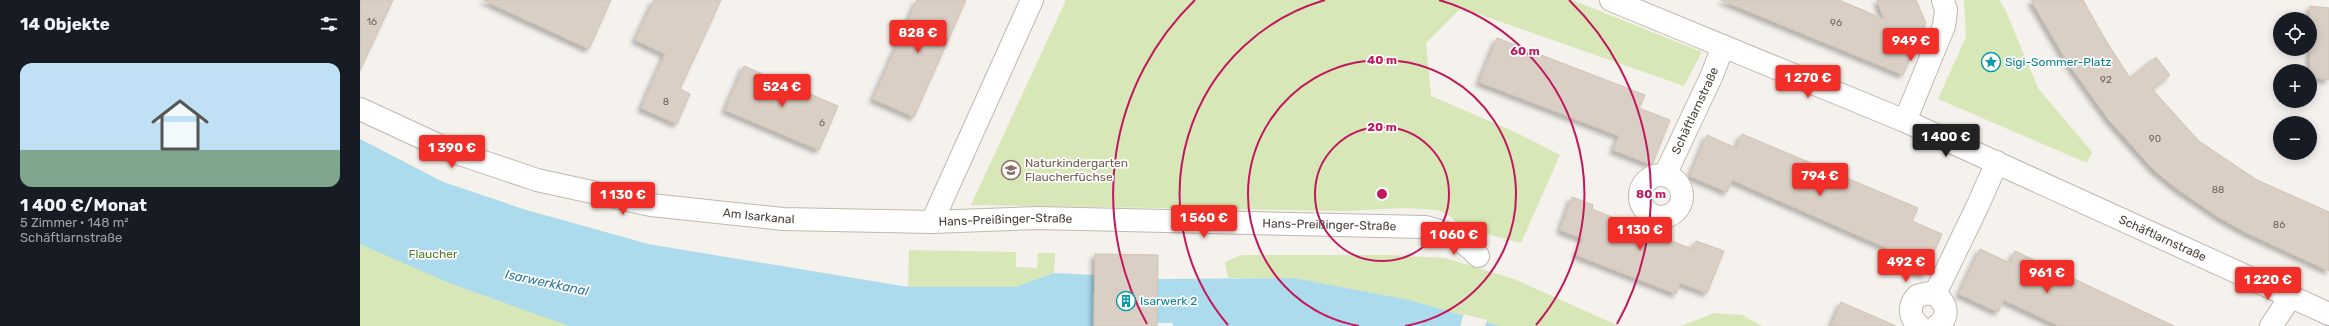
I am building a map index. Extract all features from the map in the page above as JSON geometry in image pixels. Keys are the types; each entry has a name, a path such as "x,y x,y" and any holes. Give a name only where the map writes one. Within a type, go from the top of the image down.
{"street":[{"path":"932,222 1032,0"},
{"name":"Schäftlarnstraße","path":"1611,0 1905,121 2329,314"},
{"path":"1905,121 1944,26 1946,10 1943,0"},
{"name":"Schäftlarnstraße","path":"1665,175 1712,75 1723,46"},
{"name":"Am Isarkanal","path":"360,108 451,151 537,180 651,205 784,219 932,222"},
{"path":"1936,294 1981,200 1997,162"},
{"name":"Hans-Preißinger-Straße","path":"932,222 1038,218 1425,227 1448,233 1465,242 1478,256"},
{"path":"1919,326 1910,315 1913,301 1923,293 1936,294 1942,298 1946,312 1944,319 1937,326"},
{"path":"2271,326 2291,296"}],"green space":[{"path":"1066,0 1572,0 1702,52 1684,86 1461,8 1426,43 1431,96 1515,132 1560,155 1521,243 1460,227 1451,217 1438,210 1405,208 1345,211 971,205"},
{"name":"Sigi-Sommer-Platz","path":"1964,0 1999,0 2005,9 2038,88 2092,152 2087,163 1938,99 1966,37"},
{"name":"Flaucher","path":"360,139 443,182 526,210 648,244 791,326 360,326"},
{"path":"909,250 1016,252 1016,267 1037,268 1038,253 1055,253 1054,273 1015,287 908,287"},
{"path":"1242,255 1390,255 1445,258 1514,279 1619,326 1273,326 1274,278 1228,278 1225,262"},
{"path":"1714,313 1742,315 1762,326 1681,326"}],"water":[{"name":"Flaucher","path":"360,139 443,182 526,210 648,244 908,287 1015,287 1054,273 1094,275 1094,326 569,326 449,283 360,244"},
{"path":"1293,278 1409,300 1500,326 1173,326 1173,323 1157,323 1158,279"}],"pier":[{"path":"1464,314 1487,320 1485,326 1460,326"}],"building":[{"path":"360,0 393,0 360,70"},
{"path":"483,0 611,0 589,49"},
{"path":"654,0 721,0 680,89 690,94 677,124 641,108 665,54 635,40"},
{"path":"917,0 966,0 914,117 873,99"},
{"path":"1721,0 1839,0 1884,19 1877,0 1916,0 1926,23 1903,75"},
{"path":"2031,0 2083,0 2105,39 2130,78 2156,57 2170,75 2152,89 2199,141 2257,180 2329,212 2329,271 2247,233 2220,218 2176,188 2154,170 2109,120 2068,63"},
{"path":"2310,6 2329,8 2329,80 2317,78 2317,64 2310,64 2310,56 2317,56 2317,12 2310,12"},
{"path":"1497,38 1645,95 1639,108 1670,120 1652,165 1613,150 1619,136 1479,82"},
{"path":"744,66 838,106 819,150 725,110"},
{"path":"1742,134 1918,208 1912,221 1942,234 1924,275 1885,259 1889,249 1732,180 1727,192 1690,176 1707,135 1736,148"},
{"path":"1572,197 1593,205 1592,209 1692,249 1696,241 1724,251 1707,293 1680,283 1676,294 1576,255 1583,239 1560,230"},
{"path":"1980,249 2010,263 2015,251 2174,326 2059,326 2004,300 1998,312 1959,294"},
{"name":"Isarwerk 2","path":"1095,254 1158,255 1157,326 1094,326"},
{"path":"1841,302 1896,326 1831,326"}],"place":[{"name":"Sigi-Sommer-Platz","path":"1991,62"},
{"name":"Naturkindergarten Flaucherfüchse","path":"1011,170"},
{"name":"Isarwerk 2","path":"1126,301"}],"water label":[{"name":"Isarwerkkanal","path":"547,282"}]}
